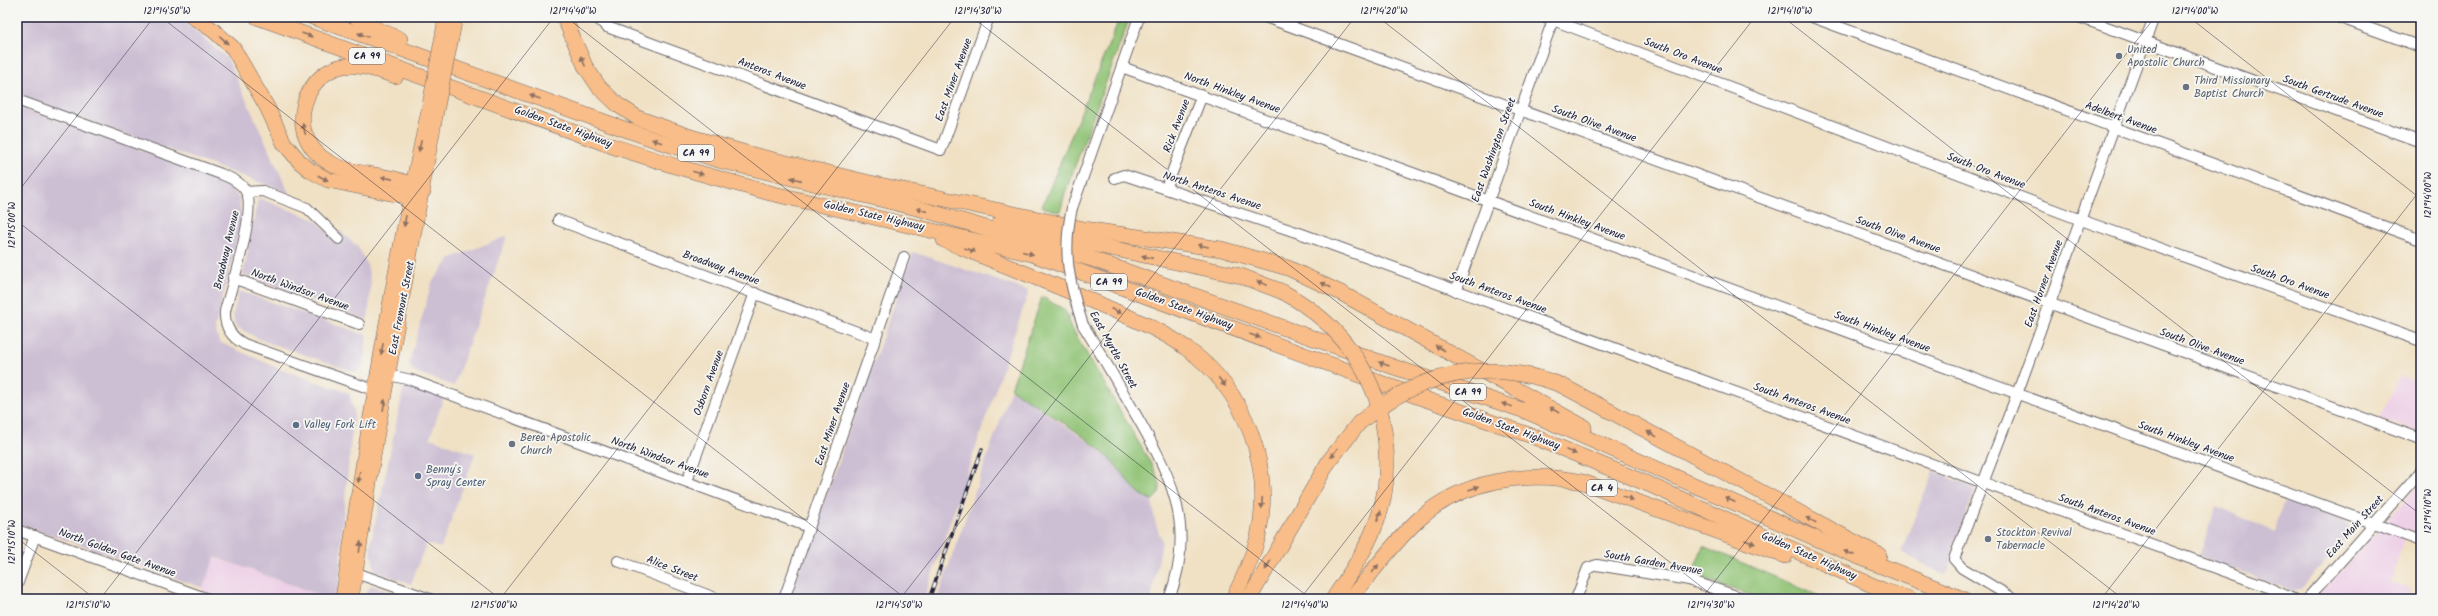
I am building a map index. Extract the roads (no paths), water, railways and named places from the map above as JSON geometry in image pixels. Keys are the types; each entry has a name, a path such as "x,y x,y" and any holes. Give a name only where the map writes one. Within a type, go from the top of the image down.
{"highway":[{"path":"192,17 213,30 233,48 267,107 284,142 306,167 328,180 415,190"},
{"name":"Golden State Highway","path":"257,17 476,95 612,146 710,176 770,193 1032,254 1416,396 1532,436 1648,484 1885,591 1910,599"},
{"name":"Golden State Highway","path":"312,17 658,141 722,161 921,209 1092,259 1391,366 1525,411 1609,446 1846,552 1962,599"},
{"path":"356,17 367,25 430,53 439,63"},
{"path":"564,17 585,66 599,87 618,105 638,118 691,137 735,150 858,180 1084,229 1221,249 1288,268 1341,293 1605,438 1609,446"},
{"path":"415,190 336,167 318,156 307,140 302,122 305,101 315,84 326,73 340,67 350,66 390,74 454,94 476,95"},
{"path":"960,221 1004,224 1241,276 1283,292 1318,314 1347,344 1369,379 1382,418 1388,466 1385,492 1379,518 1370,541 1333,599"},
{"path":"908,224 1054,284 1149,326 1187,348 1214,372 1235,400 1249,426 1257,452 1262,481 1262,504 1258,537 1246,571 1233,599"},
{"path":"1249,599 1329,461 1359,424 1400,394 1417,385 1448,375 1478,371 1507,372 1539,377 1561,385 1860,546 1972,599"},
{"name":"CA 4","path":"1350,599 1401,537 1435,507 1484,485 1519,477 1536,476 1568,479 1597,486 1839,577 1885,591"}],"main road":[{"name":"East Fremont Street","path":"445,17 447,36"},
{"name":"East Fremont Street","path":"352,599 383,374 415,190 447,36 456,17"},
{"name":"East Fremont Street","path":"342,599 374,390 383,374"}],"street":[{"name":"Anteros Avenue","path":"596,17 607,27 942,150"},
{"name":"East Miner Avenue","path":"942,150 989,17"},
{"name":"East Myrtle Street","path":"1139,17 1072,208 1068,229 1068,278 1083,324 1157,451 1175,495 1181,543 1176,576 1169,599"},
{"name":"South Olive Avenue","path":"1265,17 2421,439"},
{"name":"Adelbert Avenue","path":"1812,17 2421,240"},
{"name":"South Gertrude Avenue","path":"2079,17 2421,142"},
{"name":"East Horner Avenue","path":"2014,599 1962,568 1954,559 2017,394 2154,17"},
{"path":"2338,17 2421,47"},
{"name":"East Washington Street","path":"1456,291 1521,111 1551,18"},
{"name":"South Oro Avenue","path":"1551,18 2081,220 2421,341"},
{"name":"North Hinkley Avenue","path":"1122,66 1335,143"},
{"name":"Rick Avenue","path":"1166,188 1202,95"},
{"path":"17,100 221,174 238,183 246,192 263,191 307,208 339,239"},
{"name":"South Hinkley Avenue","path":"1335,143 1489,202 2421,541"},
{"name":"North Anteros Avenue","path":"1114,178 1124,175 1302,234"},
{"name":"Broadway Avenue","path":"246,192 249,213 225,317 226,326 235,338 244,344 374,390"},
{"name":"Broadway Avenue","path":"558,220 876,339"},
{"name":"South Anteros Avenue","path":"1302,234 1984,483 2278,596 2293,599"},
{"name":"East Miner Avenue","path":"784,599 904,257"},
{"name":"North Windsor Avenue","path":"233,278 359,324"},
{"name":"Osborn Avenue","path":"687,481 755,293"},
{"name":"North Windsor Avenue","path":"383,374 418,383 809,527"},
{"name":"East Main Street","path":"2307,599 2421,471"},
{"name":"North Golden Gate Avenue","path":"17,530 208,599"},
{"path":"17,585 34,536"},
{"name":"Alice Street","path":"618,561 718,599"},
{"name":"South Garden Avenue","path":"1576,599 1588,568 1597,565 1688,580 1745,599"},
{"path":"356,573 430,599"}],"railway":[{"path":"929,599 982,449"}],"place":[{"name":"United Apostolic Church","path":"2119,56"},
{"name":"Third Missionary Baptist Church","path":"2186,87"},
{"name":"Valley Fork Lift","path":"296,425"},
{"name":"Berea Apostolic Church","path":"512,444"},
{"name":"Benny's Spray Center","path":"418,476"},
{"name":"Stockton Revival Tabernacle","path":"1988,539"}]}
